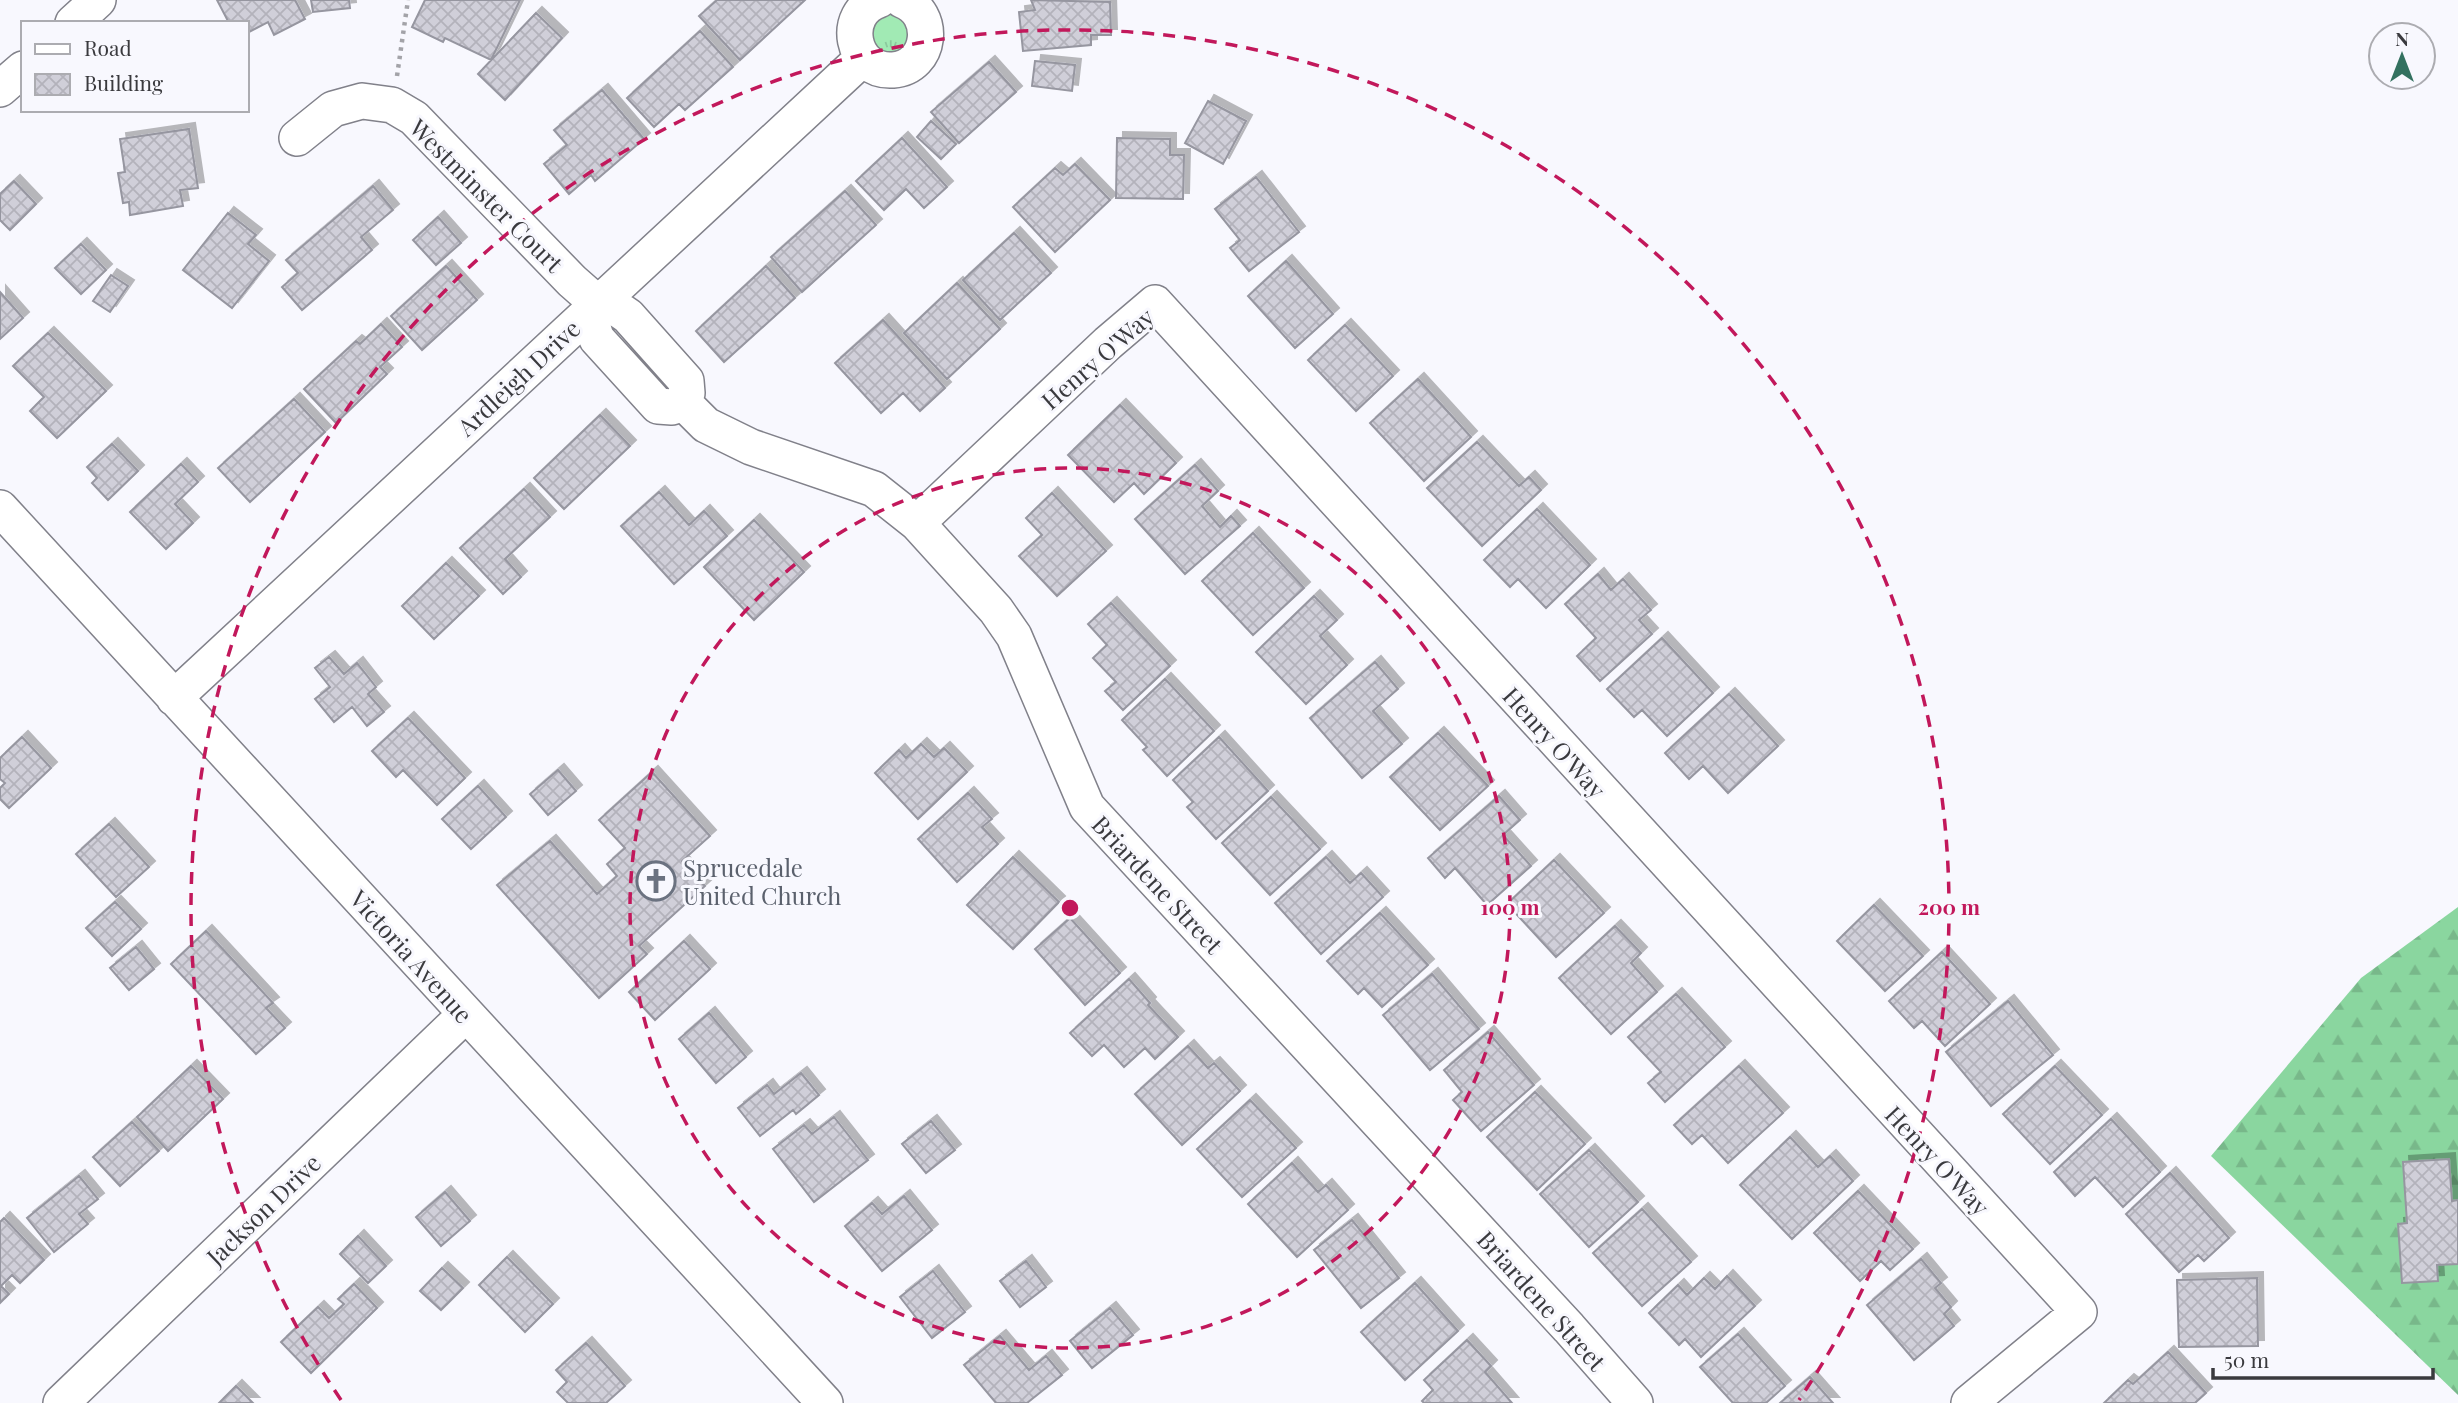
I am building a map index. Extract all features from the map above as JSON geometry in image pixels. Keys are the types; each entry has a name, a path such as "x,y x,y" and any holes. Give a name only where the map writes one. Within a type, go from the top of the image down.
{"street":[{"path":"75,21 98,0"},
{"path":"879,0 866,8 855,27 857,49 872,66 894,70 915,61 926,41 923,18 916,9 902,0"},
{"name":"Ardleigh Drive","path":"174,698 863,58"},
{"path":"0,89 21,71"},
{"name":"Westminster Court","path":"297,138 333,109 362,101 392,105 414,118 572,281 597,303"},
{"name":"Briardene Street","path":"597,303 609,303 628,316 686,381 684,403 706,425 751,447 874,489 917,523 996,610 1014,636 1087,807 1569,1328 1635,1403"},
{"name":"Henry O'Way","path":"917,523 1108,343 1155,303 2079,1312 1969,1403"},
{"name":"Victoria Avenue","path":"0,508 825,1403"},
{"name":"Jackson Drive","path":"61,1403 466,1015"}],"path":[{"path":"392,105 408,0"}],"green space":[{"path":"890,14 904,20 910,34 904,48 890,54 876,48 870,34 876,20"},
{"path":"2458,907 2458,1395 2211,1156 2361,978"}],"building":[{"path":"217,0 295,0 305,19 274,35 268,22 248,32 248,21 228,21"},
{"path":"311,0 349,0 350,8 313,12"},
{"path":"425,0 520,0 491,60 445,38 443,42 412,27"},
{"path":"717,0 805,0 740,60 699,16"},
{"path":"1031,0 1110,2 1111,35 1091,35 1091,45 1023,51 1019,12 1035,10"},
{"path":"536,13 562,38 505,100 478,74"},
{"path":"700,31 733,67 685,110 679,104 654,127 627,98"},
{"path":"1035,61 1075,65 1072,91 1032,86"},
{"path":"989,62 1016,92 959,143 931,112"},
{"path":"602,90 644,139 595,181 591,175 569,194 544,164 567,145 554,130"},
{"path":"1208,101 1246,121 1223,164 1185,143"},
{"path":"931,121 956,144 941,159 917,137"},
{"path":"189,129 198,188 180,190 183,206 130,215 129,202 123,203 118,173 125,172 120,139"},
{"path":"902,138 947,187 924,208 906,189 884,210 856,181"},
{"path":"1117,138 1170,139 1170,155 1184,155 1183,199 1116,198"},
{"path":"1075,164 1110,200 1055,252 1013,207 1055,168 1063,175"},
{"path":"1256,177 1299,232 1249,271 1230,248 1240,240 1215,209"},
{"path":"14,181 36,204 10,230 0,220 0,194"},
{"path":"373,186 393,210 361,237 372,250 302,310 282,287 298,273 286,260"},
{"path":"845,191 876,225 802,292 771,257"},
{"path":"228,213 256,235 248,244 269,261 232,308 183,270"},
{"path":"438,217 461,243 436,265 413,240"},
{"path":"1014,233 1051,273 1000,320 963,280"},
{"path":"81,244 106,270 81,294 55,268"},
{"path":"1286,261 1333,314 1295,348 1248,296"},
{"path":"446,266 477,300 422,350 391,316"},
{"path":"766,266 795,298 724,362 696,331"},
{"path":"111,275 128,286 110,312 93,301"},
{"path":"957,283 1000,329 947,379 904,333"},
{"path":"0,292 23,318 0,339"},
{"path":"883,320 945,388 920,411 903,393 881,413 835,363"},
{"path":"381,324 402,347 380,367 387,374 336,423 304,389 356,341 360,344"},
{"path":"1345,325 1393,376 1356,411 1308,360"},
{"path":"48,333 106,391 57,438 30,411 44,397 13,366"},
{"path":"1418,379 1471,437 1424,481 1370,423"},
{"path":"294,399 325,432 250,502 218,468"},
{"path":"1120,405 1176,463 1144,494 1134,483 1114,502 1068,455"},
{"path":"600,415 630,446 564,509 534,478"},
{"path":"1477,442 1519,486 1529,477 1541,490 1482,546 1427,488"},
{"path":"112,444 138,471 108,500 92,483 97,478 87,467"},
{"path":"181,464 198,482 175,504 193,523 166,549 130,512"},
{"path":"1195,465 1218,491 1202,506 1220,527 1231,516 1240,526 1185,574 1135,519"},
{"path":"524,489 550,517 505,559 521,577 503,594 460,548"},
{"path":"659,492 689,525 704,511 727,536 674,584 621,526"},
{"path":"1052,493 1106,551 1057,596 1019,556 1042,535 1026,518"},
{"path":"1537,509 1590,565 1546,608 1518,579 1510,587 1484,560"},
{"path":"754,520 804,572 754,620 704,567"},
{"path":"1253,533 1304,588 1253,635 1202,581"},
{"path":"446,563 479,596 434,639 402,606"},
{"path":"1598,574 1611,590 1623,579 1651,610 1639,620 1652,634 1600,681 1577,656 1596,638 1565,604"},
{"path":"1314,596 1337,620 1320,636 1347,665 1306,704 1256,652"},
{"path":"1111,603 1170,666 1123,710 1105,691 1116,682 1093,658 1107,645 1088,624"},
{"path":"1662,638 1713,693 1667,736 1642,710 1634,717 1607,689"},
{"path":"329,657 344,674 357,663 376,687 368,694 384,712 367,726 352,707 334,722 315,699 330,687 315,668"},
{"path":"1375,662 1398,689 1373,711 1402,744 1362,778 1310,718"},
{"path":"1165,679 1214,731 1167,776 1143,750 1147,747 1122,720"},
{"path":"1729,694 1778,746 1728,793 1703,766 1689,779 1665,753"},
{"path":"408,718 465,778 437,805 403,770 396,777 372,751"},
{"path":"1438,733 1488,786 1440,830 1390,777"},
{"path":"22,737 51,768 9,808 0,799 0,788 5,783 0,779 0,758"},
{"path":"1219,737 1268,791 1216,839 1187,807 1193,802 1173,780"},
{"path":"921,744 934,757 944,748 967,772 918,819 875,773 899,750 906,758"},
{"path":"558,770 576,791 548,815 530,794"},
{"name":"Sprucedale United Church","path":"652,772 710,836 682,861 705,886 639,946 647,954 599,998 497,885 550,841 597,894 617,876 607,864 625,848 599,820"},
{"path":"478,786 506,817 471,849 442,819"},
{"path":"968,793 992,819 982,827 998,844 957,882 918,839"},
{"path":"1499,796 1520,820 1503,835 1531,866 1487,905 1455,868 1445,878 1428,858"},
{"path":"1271,797 1320,849 1270,895 1222,843"},
{"path":"109,824 149,867 116,897 76,854"},
{"path":"1013,857 1059,902 1013,949 967,905"},
{"path":"1326,857 1350,883 1361,873 1383,897 1321,954 1275,903"},
{"path":"1554,860 1604,913 1556,957 1507,904"},
{"path":"115,902 141,929 112,956 86,928"},
{"path":"1874,905 1923,956 1885,991 1837,941"},
{"path":"1380,913 1428,965 1382,1007 1364,988 1358,994 1327,961"},
{"path":"1070,918 1120,973 1085,1005 1035,949"},
{"path":"1615,926 1641,953 1631,963 1657,992 1611,1034 1559,978"},
{"path":"206,931 273,1003 266,1008 285,1028 256,1054 171,964"},
{"path":"684,941 710,969 655,1020 629,992"},
{"path":"136,947 154,969 129,990 110,968"},
{"path":"1942,952 1990,1004 1945,1046 1922,1021 1914,1028 1889,1001"},
{"path":"1432,974 1479,1029 1430,1070 1383,1015"},
{"path":"1129,979 1150,1003 1148,1005 1178,1037 1155,1059 1145,1048 1124,1067 1104,1045 1092,1056 1070,1033"},
{"path":"1676,994 1725,1047 1665,1102 1648,1083 1661,1072 1628,1037"},
{"path":"2008,1001 2053,1055 1991,1106 1946,1052"},
{"path":"709,1013 746,1057 716,1083 679,1039"},
{"path":"1488,1032 1534,1085 1481,1131 1453,1100 1462,1092 1444,1070"},
{"path":"1188,1046 1208,1068 1214,1063 1240,1091 1182,1145 1135,1094"},
{"path":"191,1066 223,1099 168,1151 137,1117"},
{"path":"1739,1066 1783,1113 1728,1163 1702,1135 1692,1144 1674,1125"},
{"path":"2055,1066 2102,1115 2050,1164 2003,1114"},
{"path":"801,1073 819,1095 796,1114 793,1110 760,1136 738,1108 767,1085 774,1094"},
{"path":"1535,1092 1585,1144 1537,1190 1487,1137"},
{"path":"1250,1100 1296,1148 1242,1197 1197,1149"},
{"path":"834,1117 868,1160 814,1202 773,1149 804,1125 812,1134"},
{"path":"2111,1119 2160,1172 2123,1207 2095,1177 2075,1196 2054,1172"},
{"path":"931,1121 955,1150 926,1173 902,1144"},
{"path":"132,1122 159,1151 120,1186 93,1157"},
{"path":"1790,1137 1818,1167 1830,1156 1853,1181 1792,1239 1740,1185"},
{"path":"1589,1150 1638,1202 1589,1247 1540,1194"},
{"path":"2449,1159 2452,1201 2458,1200 2458,1264 2437,1265 2438,1281 2402,1283 2398,1224 2407,1223 2403,1162"},
{"path":"1292,1163 1318,1192 1326,1185 1348,1210 1297,1257 1248,1204"},
{"path":"2170,1173 2229,1238 2204,1261 2198,1255 2179,1272 2126,1214"},
{"path":"79,1176 98,1199 79,1214 88,1224 54,1252 27,1218"},
{"path":"1858,1191 1913,1249 1890,1270 1881,1261 1860,1281 1814,1233"},
{"path":"445,1192 470,1221 441,1246 416,1217"},
{"path":"904,1196 932,1230 882,1271 845,1226 872,1203 882,1214"},
{"path":"1642,1209 1691,1262 1642,1306 1593,1253"},
{"path":"4,1218 44,1260 20,1283 12,1275 1,1286 9,1294 0,1303 0,1222"},
{"path":"1352,1220 1399,1278 1361,1308 1314,1250"},
{"path":"358,1236 386,1266 368,1283 340,1254"},
{"path":"507,1257 553,1304 525,1332 479,1285"},
{"path":"1921,1259 1941,1283 1935,1288 1951,1307 1944,1314 1954,1326 1914,1360 1867,1305"},
{"path":"1026,1261 1046,1287 1020,1307 1000,1281"},
{"path":"442,1268 463,1288 441,1310 420,1291"},
{"path":"933,1271 965,1312 932,1338 900,1297"},
{"path":"1727,1276 1755,1306 1701,1357 1685,1339 1679,1345 1649,1313 1678,1285 1687,1295 1704,1278 1715,1289"},
{"path":"2257,1278 2258,1346 2179,1347 2177,1280"},
{"path":"1415,1283 1458,1331 1405,1380 1361,1332"},
{"path":"354,1284 377,1308 311,1373 281,1342 318,1307 329,1318 344,1304 338,1299"},
{"path":"1110,1308 1133,1335 1092,1368 1070,1341"},
{"path":"1738,1334 1785,1386 1766,1403 1733,1403 1700,1367"},
{"path":"1000,1336 1029,1370 1046,1356 1062,1375 1027,1403 996,1403 964,1365"},
{"path":"1467,1340 1491,1366 1485,1372 1512,1403 1422,1401 1433,1390 1424,1380"},
{"path":"586,1343 625,1386 606,1403 568,1403 557,1392 567,1382 556,1370"},
{"path":"2168,1352 2206,1393 2195,1403 2104,1403 2128,1380 2133,1384"},
{"path":"1810,1377 1833,1403 1780,1403"},
{"path":"236,1386 253,1403 219,1403"}],"place":[{"name":"Sprucedale United Church","path":"656,881"}]}
